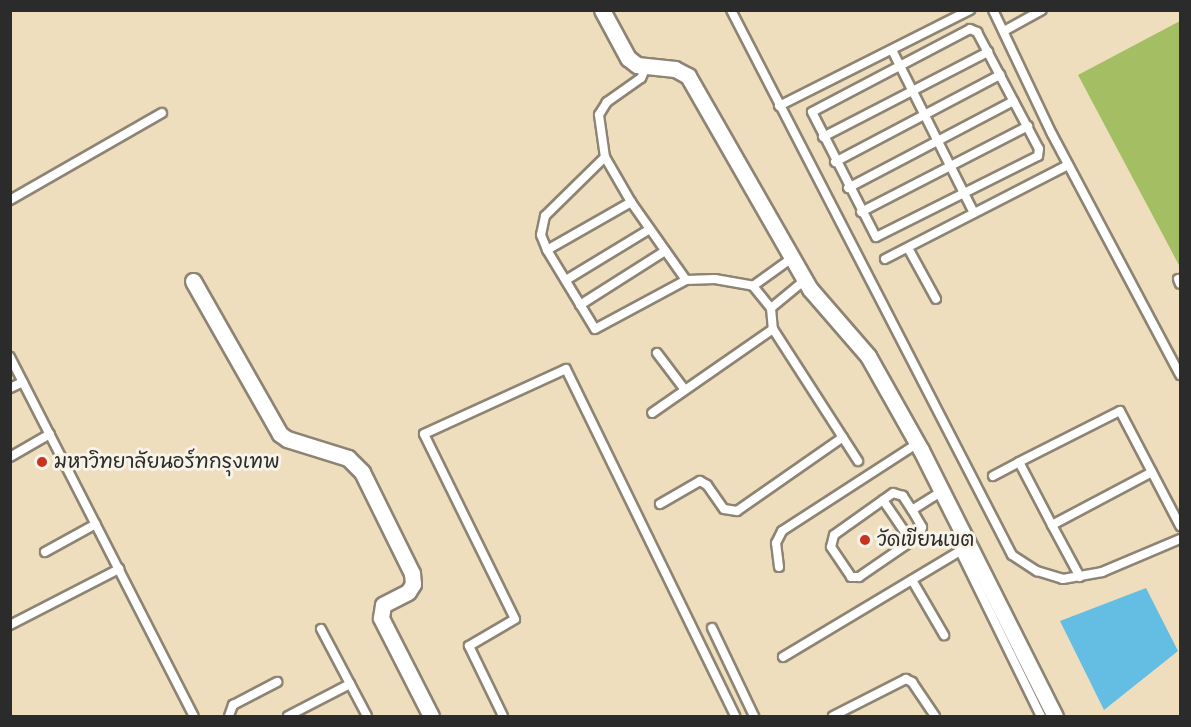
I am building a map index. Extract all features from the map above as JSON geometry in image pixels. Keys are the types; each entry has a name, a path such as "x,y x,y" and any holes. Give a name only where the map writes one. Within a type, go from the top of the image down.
{"street":[{"path":"602,10 628,58 646,67 675,69 688,76 805,280 868,356 918,443 942,490 965,548 1054,717"},
{"path":"193,281 280,434 287,440 342,454 357,464 362,472 412,573 413,584 408,592 383,605 381,618 431,717"}],"lane":[{"path":"731,10 1012,555 1037,571 1063,579 1080,577 1127,563 1180,539"},
{"path":"779,106 970,10"},
{"path":"993,10 1068,165 1178,363 1180,375"},
{"path":"1004,32 1039,11"},
{"path":"953,19 961,33"},
{"path":"974,29 988,52 1028,126 1039,149 1038,156 880,237 872,234 812,112 836,97 961,33 974,29"},
{"path":"892,50 974,213"},
{"path":"823,137 988,52"},
{"path":"646,67 641,78 607,102 600,115 605,157 631,202 686,280"},
{"path":"835,162 1000,75"},
{"path":"828,82 836,97"},
{"path":"848,188 1014,101"},
{"path":"10,200 162,113"},
{"path":"861,212 1028,126"},
{"path":"605,157 545,216 540,235 591,325 601,329 686,280 716,279 753,286 771,308 773,329 858,461"},
{"path":"885,259 1068,165"},
{"path":"547,250 631,202"},
{"path":"566,280 650,229"},
{"path":"908,248 936,299"},
{"path":"580,305 665,251"},
{"path":"753,286 792,258"},
{"path":"771,308 805,280"},
{"path":"652,413 773,329"},
{"path":"657,353 684,390"},
{"path":"10,357 194,717"},
{"path":"503,717 469,646 515,619 424,434 566,369 735,717"},
{"path":"10,388 23,382"},
{"path":"993,476 1119,411 1180,526"},
{"path":"10,457 50,434"},
{"path":"660,504 700,481 707,485 724,509 737,511 843,437"},
{"path":"779,567 776,543 782,531 918,443"},
{"path":"1019,462 1080,577"},
{"path":"1052,525 1152,472"},
{"path":"912,510 942,490"},
{"path":"899,494 912,510 923,531 860,578 851,577 831,540 883,500 899,494"},
{"path":"883,500 911,541"},
{"path":"45,552 96,524"},
{"path":"783,657 965,548 1041,717"},
{"path":"10,625 118,569"},
{"path":"912,580 944,635"},
{"path":"712,628 754,717"},
{"path":"321,629 367,717"},
{"path":"833,717 906,679 912,682 935,717"},
{"path":"229,717 233,705 277,682"},
{"path":"288,717 350,684"}],"green space":[{"path":"1180,21 1180,267 1078,75"}],"water":[{"path":"1146,588 1178,651 1104,710 1060,621"}],"place":[{"name":"มหาวิทยาลัยนอร์ทกรุงเทพ","path":"42,462"},
{"name":"วัดเขียนเขต","path":"865,540"}]}
